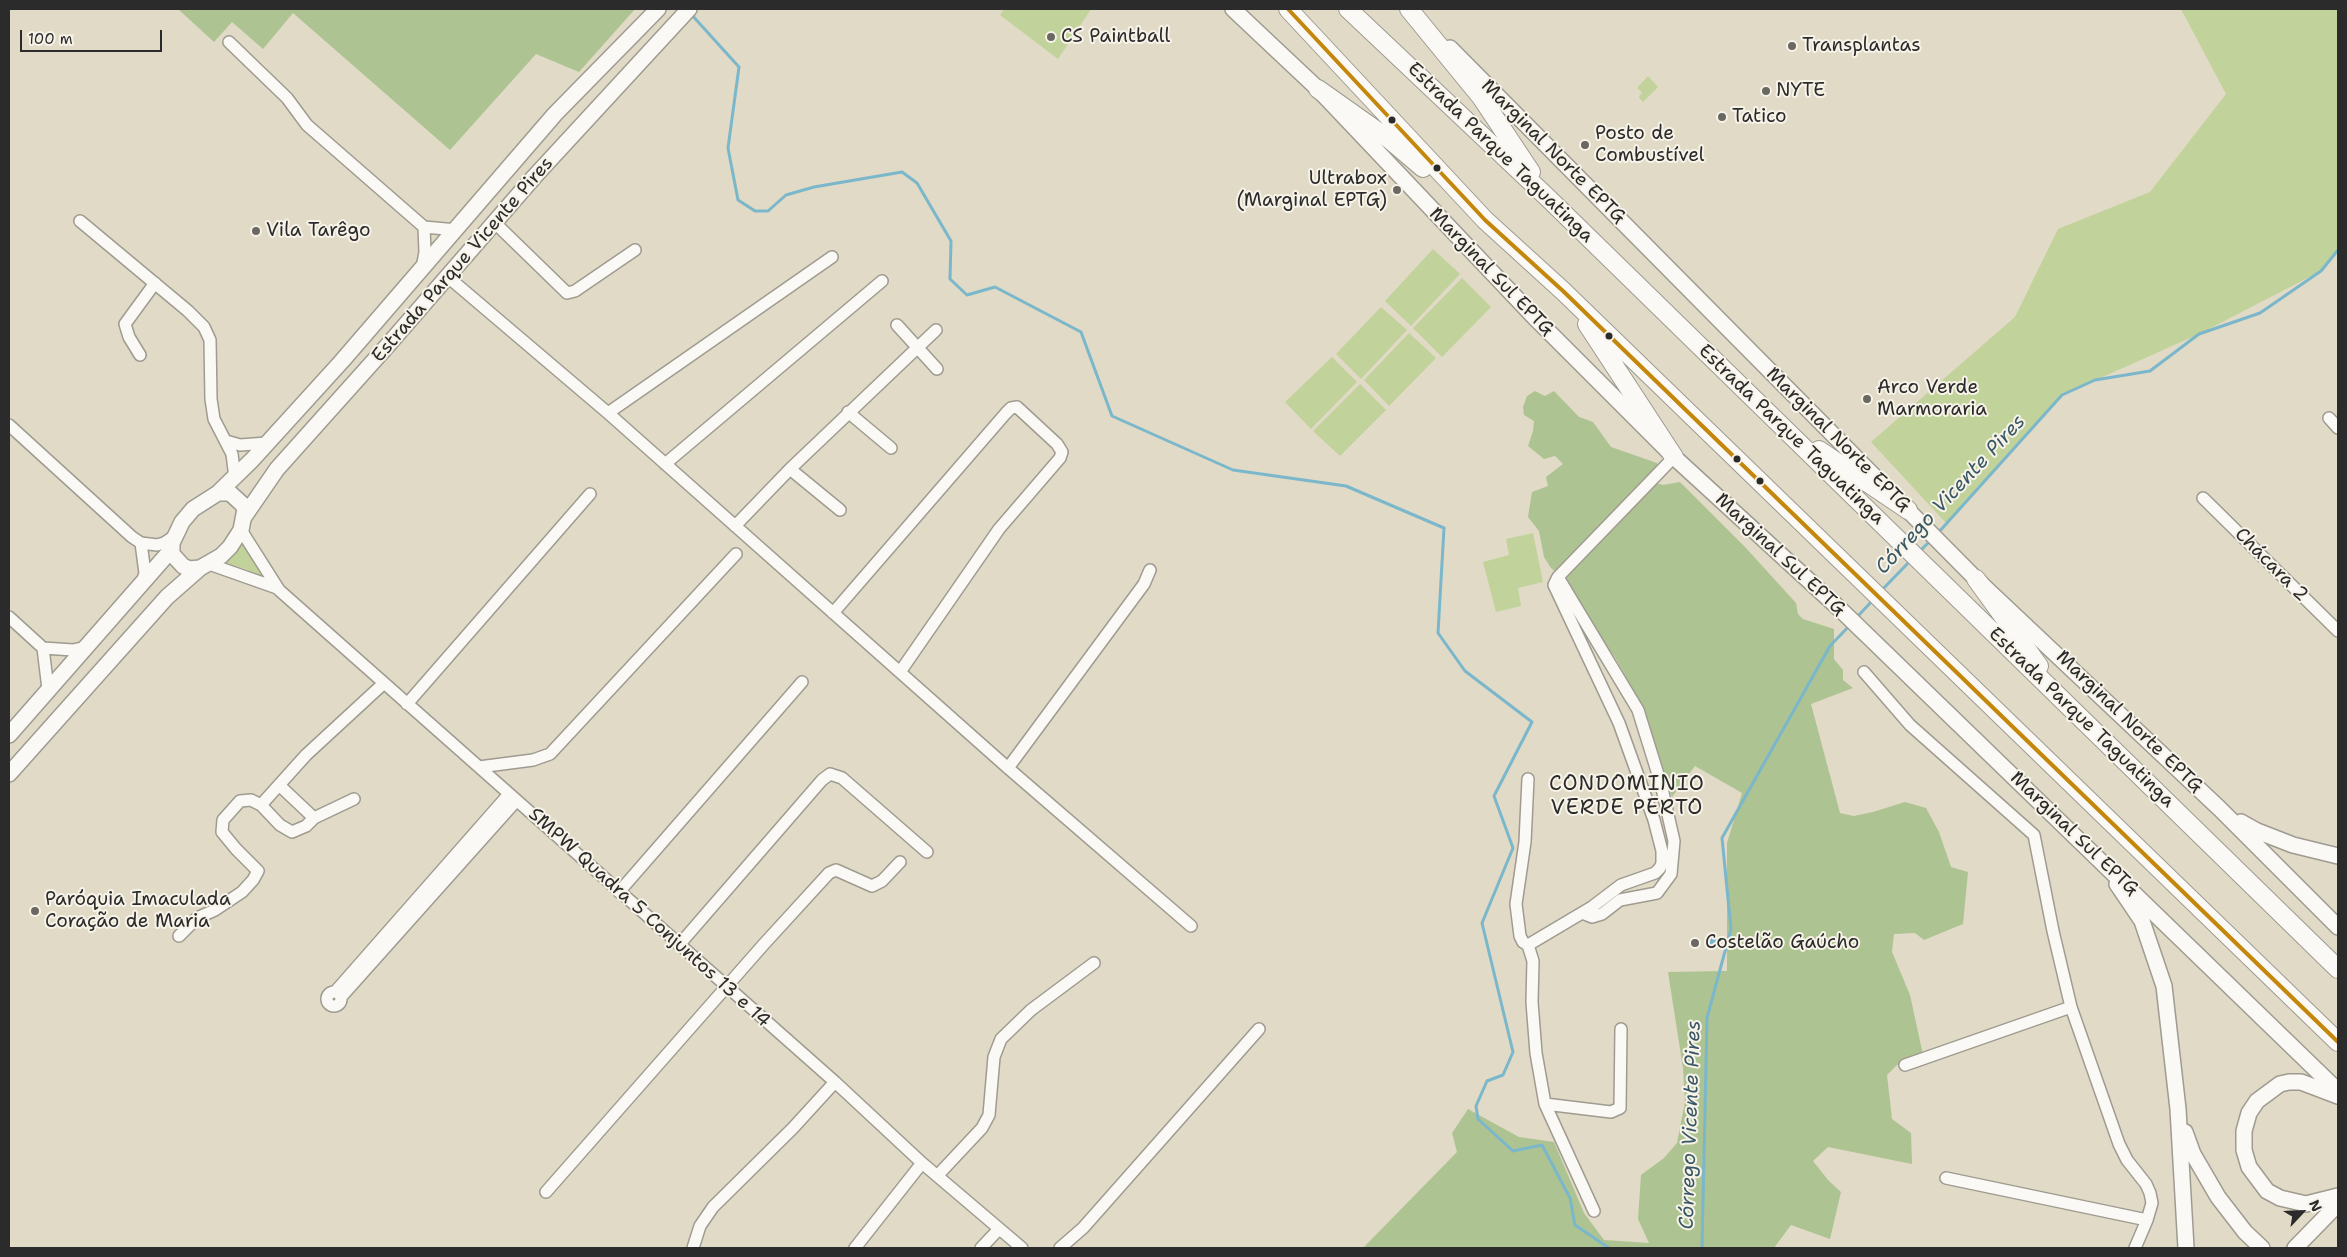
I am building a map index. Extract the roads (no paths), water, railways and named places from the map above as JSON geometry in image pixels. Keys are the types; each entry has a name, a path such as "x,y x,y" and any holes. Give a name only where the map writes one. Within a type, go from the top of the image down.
{"highway":[{"path":"1288,9 1485,220"},
{"name":"Estrada Parque Taguatinga","path":"1348,9 1548,198 2338,969"},
{"path":"1410,9 1481,97 1548,198"},
{"path":"1318,89 1390,140 1485,220 1563,291 2338,1042"},
{"path":"1563,291 1593,333 1674,457"},
{"path":"1758,403 1833,460 1908,510"},
{"path":"1976,579 2071,709"}],"main road":[{"name":"Estrada Parque Vicente Pires","path":"218,493 235,478 267,443 457,230 555,114 658,9"},
{"name":"Estrada Parque Vicente Pires","path":"243,523 276,469 494,223 689,9"},
{"name":"Marginal Sul EPTG","path":"1233,9 1318,89 1538,322 1674,457 1842,611 2338,1091"},
{"name":"Marginal Norte EPTG","path":"1410,9 1976,579 2092,686 2220,809 2338,927"},
{"path":"536,138 554,148 553,158"},
{"path":"9,774 167,596 230,547 243,523 245,509 237,497 230,493 218,493 193,508 182,522 174,542 172,554 183,566 189,569 205,566"},
{"path":"9,735 141,587 174,542"},
{"path":"2220,809 2256,832 2293,846 2338,856"},
{"path":"2101,860 2142,921 2164,986 2178,1109 2186,1248"},
{"path":"2338,1096 2301,1082 2280,1084 2258,1101 2249,1114 2244,1131 2244,1150 2249,1167 2267,1191 2280,1198 2306,1204 2338,1196"},
{"path":"2178,1109 2193,1154 2218,1197 2245,1232 2262,1248"},
{"path":"2297,1246 2338,1204"}],"street":[{"path":"229,42 287,98 307,125 424,227 457,230"},
{"path":"80,221 200,322 208,332 212,356 211,399 214,419 234,460 235,478"},
{"path":"494,223 567,293 575,291 635,250"},
{"path":"421,270 425,261 424,227"},
{"path":"608,412 832,257"},
{"path":"448,277 608,412 1008,768 1191,926"},
{"path":"665,464 882,281"},
{"path":"140,355 125,324 155,283"},
{"path":"897,325 938,369"},
{"path":"735,526 848,412 936,330"},
{"path":"833,613 1010,408 1017,408 1057,444 1062,452 1060,458 999,529 900,672"},
{"path":"848,412 891,448"},
{"path":"2329,418 2338,428"},
{"path":"9,425 141,543 149,545 174,542"},
{"path":"226,441 240,445 267,443"},
{"path":"1528,945 1582,913 1621,885 1654,873 1660,868 1663,857 1654,820 1619,723 1554,585 1558,577 1674,457"},
{"path":"790,469 840,510"},
{"path":"407,704 590,494"},
{"name":"Chácara 2","path":"2203,498 2338,631"},
{"name":"SMPW Quadra 5 Conjuntos 13 e 14","path":"243,523 277,588 383,684 835,1082 922,1163 938,1174 1022,1248"},
{"path":"141,543 145,573 141,587"},
{"path":"479,767 533,760 550,754 736,554"},
{"name":"SMPW Quadra 5 Conjuntos 13 e 14","path":"205,566 277,588"},
{"path":"1008,768 1144,584 1150,570"},
{"path":"1558,577 1638,710 1661,784 1674,841 1671,874 1657,893 1620,900 1602,914 1592,917 1582,913"},
{"path":"9,617 43,648 73,650 86,647"},
{"path":"43,648 48,690"},
{"path":"1864,672 1910,725 2034,835 2053,932 2071,1007 2119,1144 2127,1160 2146,1184 2152,1202 2147,1220 2135,1248"},
{"path":"619,892 802,682"},
{"path":"261,804 306,755 383,684"},
{"path":"679,945 822,780 830,774 842,778 927,852"},
{"path":"1528,780 1525,842 1516,904 1520,936 1523,942 1528,945 1533,961 1532,1002 1536,1052 1545,1104 1594,1211"},
{"path":"279,785 314,818"},
{"path":"338,994 513,797"},
{"path":"179,936 197,918 236,897 253,880 258,870 225,837 222,826 223,820 240,801 251,800 261,804 280,825 292,832 306,826 314,818 354,799"},
{"path":"546,1192 829,873 836,870 872,886 882,881 900,862"},
{"path":"938,1174 982,1128 990,1115 994,1057 1001,1039 1031,1010 1094,963"},
{"path":"1905,1065 2071,1007"},
{"path":"1060,1248 1083,1228 1259,1029"},
{"path":"1545,1104 1611,1112 1620,1108 1621,1029"},
{"path":"693,1248 700,1226 713,1207 793,1128 835,1082"},
{"path":"855,1248 922,1163"},
{"path":"1946,1178 2147,1220"},
{"path":"981,1248 999,1229"}],"water":[{"path":"1709,935 1716,935 1718,948 1710,949"}],"waterway":[{"path":"690,13 739,67 728,148 738,200 755,211 768,211 786,195 814,187 902,172 917,183 951,241 950,279 967,295 995,287 1081,332 1112,416 1233,470 1346,486 1444,528 1438,633 1465,671 1532,722 1494,796 1513,848 1482,923 1513,1052 1503,1075 1487,1081 1476,1106 1478,1119 1513,1151 1542,1145 1570,1198 1575,1225 1609,1248"},
{"name":"Córrego Vicente Pires","path":"1938,533 2062,395 2095,380 2150,371 2199,334 2260,313 2321,271 2338,250"},
{"name":"Córrego Vicente Pires","path":"1919,552 1932,539"},
{"name":"Córrego Vicente Pires","path":"1880,592 1911,560"},
{"name":"Córrego Vicente Pires","path":"1857,617 1873,600"},
{"name":"Córrego Vicente Pires","path":"1702,1248 1707,1018 1731,929 1722,838 1830,646 1851,624"}],"place":[{"name":"CS Paintball","path":"1051,37"},
{"name":"Transplantas","path":"1792,46"},
{"name":"NYTE","path":"1766,91"},
{"name":"Tatico","path":"1722,117"},
{"name":"Posto de Combustível","path":"1585,145"},
{"name":"Ultrabox (Marginal EPTG)","path":"1397,190"},
{"name":"Vila Tarêgo","path":"256,231"},
{"name":"Arco Verde Marmoraria","path":"1867,399"},
{"name":"Paróquia Imaculada Coração de Maria","path":"35,911"},
{"name":"Costelão Gaúcho","path":"1695,943"}],"district":[{"name":"CONDOMINIO VERDE PERTO","path":"1627,797"}]}
